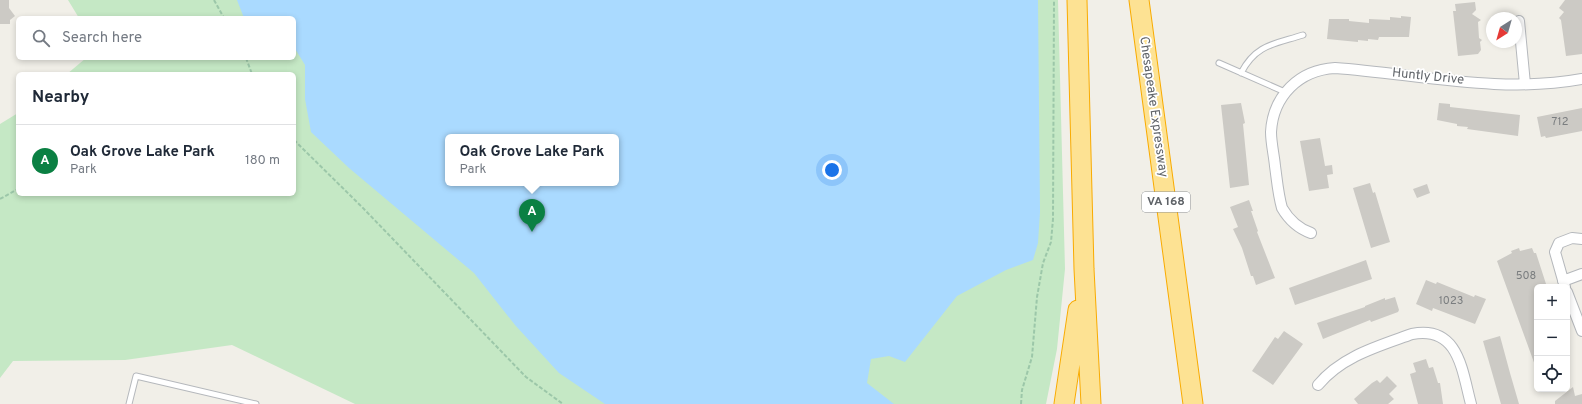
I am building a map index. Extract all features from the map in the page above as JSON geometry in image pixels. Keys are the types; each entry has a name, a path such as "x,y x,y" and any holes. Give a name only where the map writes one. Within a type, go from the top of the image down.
{"highway":[{"path":"1077,0 1084,269 1091,404"},
{"name":"Chesapeake Expressway","path":"1139,0 1193,404"},
{"path":"1064,404 1084,269"}],"street":[{"path":"1522,48 1525,84"},
{"name":"Huntly Drive","path":"1284,94 1303,76 1324,69 1335,68 1486,83 1525,84 1582,79"},
{"path":"1284,94 1273,115 1271,134 1280,199 1288,218 1296,226 1311,233"},
{"path":"1582,239 1572,238 1559,243 1555,252 1564,284 1582,274"},
{"path":"1570,300 1582,331"},
{"path":"1318,385 1336,368 1361,353 1412,334 1421,332 1433,333 1442,338 1456,350 1471,404"}],"lane":[{"path":"1241,73 1246,63 1257,51 1303,35"},
{"path":"1219,63 1284,94"},
{"path":"129,404 136,376 256,404"}],"path":[{"path":"214,0 223,16"},
{"path":"1021,404 1022,390 1032,357 1037,297 1043,263 1051,242 1053,218 1054,0"},
{"path":"247,60 251,72"},
{"path":"296,142 362,207 526,377 563,404"},
{"path":"0,199 16,190"}],"green space":[{"path":"68,0 1058,0 1065,269 1057,349 1046,404 355,404 232,345 125,360 13,361 0,378 0,124 16,114 16,196 296,196 296,72 69,72 84,60 296,60 296,16 78,16"}],"water":[{"path":"237,0 1038,0 1040,212 1038,243 1033,260 1006,270 957,296 905,362 889,356 871,359 867,383 894,404 605,404 559,373 515,325 474,273 349,168 311,132 305,99 305,65 296,50 296,16 243,16"}],"building":[{"path":"0,0 9,0 9,8 15,16 10,20 10,24 0,24"},
{"path":"1565,0 1582,0 1582,54 1566,56 1561,20 1559,18 1564,12 1559,8"},
{"path":"1475,2 1476,10 1472,14 1481,20 1478,22 1479,38 1482,40 1480,42 1481,50 1478,54 1458,56 1453,11 1456,11 1455,4"},
{"path":"1401,16 1411,17 1409,37 1379,37 1378,40 1358,40 1358,42 1327,39 1329,19 1349,19 1349,21 1369,23 1369,19 1390,20 1390,17 1401,18"},
{"path":"1241,103 1245,123 1243,124 1249,185 1230,188 1221,105"},
{"path":"1439,103 1450,104 1450,107 1520,115 1518,136 1467,129 1468,127 1457,126 1457,124 1437,120"},
{"path":"1582,108 1582,131 1546,138 1545,136 1541,137 1537,117"},
{"path":"1320,138 1325,166 1332,165 1333,174 1327,175 1329,188 1309,191 1300,141"},
{"path":"1370,183 1373,193 1375,192 1390,242 1371,248 1353,188"},
{"path":"1427,184 1430,193 1417,198 1413,189"},
{"path":"1249,200 1258,231 1257,232 1275,278 1256,285 1253,276 1251,276 1242,248 1233,229 1238,227 1230,207"},
{"path":"1519,248 1520,251 1532,248 1534,253 1536,253 1546,284 1534,284 1534,363 1497,261 1512,253 1511,251"},
{"path":"1366,260 1372,279 1295,305 1289,288"},
{"path":"1426,280 1436,284 1437,282 1474,297 1475,295 1486,299 1475,324 1433,308 1432,311 1416,304"},
{"path":"1395,297 1399,310 1398,312 1371,322 1370,320 1323,339 1317,323 1365,307 1385,298 1385,300"},
{"path":"1284,331 1303,344 1273,385 1252,371 1275,337 1278,339"},
{"path":"1500,336 1519,404 1501,404 1483,341"},
{"path":"1426,359 1429,368 1433,367 1438,383 1440,383 1443,404 1418,404 1410,374 1416,372 1413,363"},
{"path":"1387,376 1397,386 1389,394 1394,399 1388,404 1358,404 1354,399 1372,383 1377,380 1380,383"},
{"path":"1573,387 1575,396 1582,394 1582,404 1555,404 1555,401 1567,392 1570,392 1570,389"}],"place":[{"name":"Oak Grove Lake Park","path":"532,232"}]}
